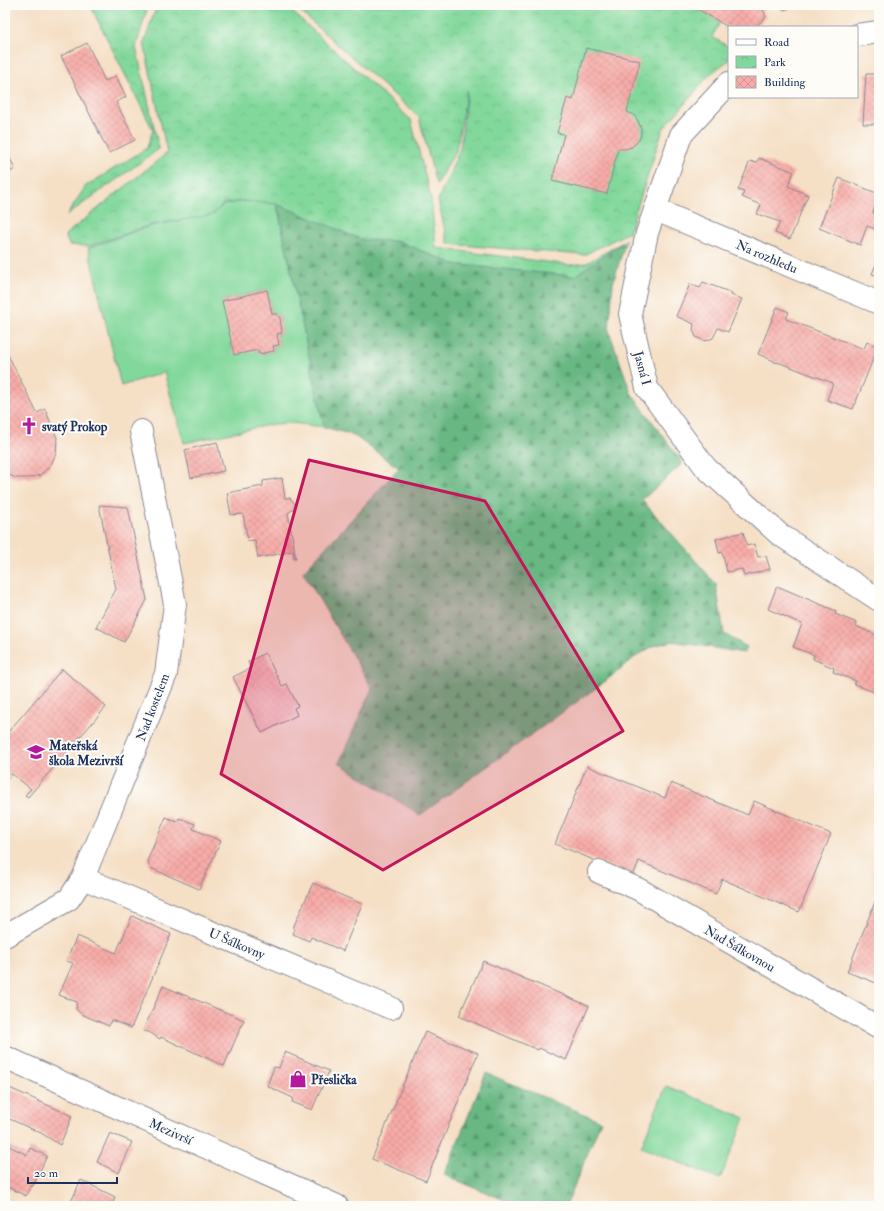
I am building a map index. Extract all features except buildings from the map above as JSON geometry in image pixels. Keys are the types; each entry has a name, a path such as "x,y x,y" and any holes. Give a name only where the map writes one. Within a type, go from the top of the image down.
{"street":[{"path":"858,35 879,32"},
{"name":"Jasná I","path":"728,84 681,135 647,233 630,314 647,388 706,468 779,534 879,600"},
{"name":"Na rozhledu","path":"656,210 879,303"},
{"name":"Nad kostelem","path":"5,936 69,899 83,878 166,674 175,604 141,431"},
{"name":"Nad Šálkovnou","path":"599,872 638,890 879,1028"},
{"name":"U Šálkovny","path":"83,878 390,1008"},
{"name":"Mezivrší","path":"5,1057 337,1206"}],"highlighted area":[{"path":"309,460 485,501 623,731 383,870 221,774"}],"green space":[{"path":"90,5 148,5 136,47 159,149 67,215 86,186 147,148 153,130"},
{"path":"157,5 285,5 411,120 431,199 436,248 570,265 587,263 626,240 574,276 454,264 398,241 363,240 277,204 243,201 223,204 212,215 151,225 89,246 69,245 65,235 167,153 144,43"},
{"path":"293,5 691,5 720,22 712,37 728,46 728,61 710,74 663,129 629,232 584,255 448,244 438,200 460,149 467,90 456,151 436,184 419,117"},
{"path":"245,201 277,203 324,427 292,423 274,424 184,443 164,372 121,386 88,248 150,226 214,214 219,208 226,204","holes":["267,290 272,314 277,314 280,318 281,333 277,334 279,345 273,346 274,351 260,354 222,301"]},
{"path":"277,204 363,240 398,241 454,264 574,276 626,240 613,283 609,331 631,393 683,463 642,500 716,584 724,634 747,647 744,653 673,641 653,646 634,658 603,683 420,815 339,763 372,688 303,572 399,468 353,435 324,427"},
{"path":"486,1073 601,1121 566,1206 519,1206 444,1175"},
{"path":"666,1086 745,1118 720,1179 641,1147"}],"place":[{"name":"svatý Prokop","path":"29,426"},
{"name":"Mateřská škola Mezivrší","path":"36,752"},
{"name":"Přeslička","path":"298,1079"}]}
